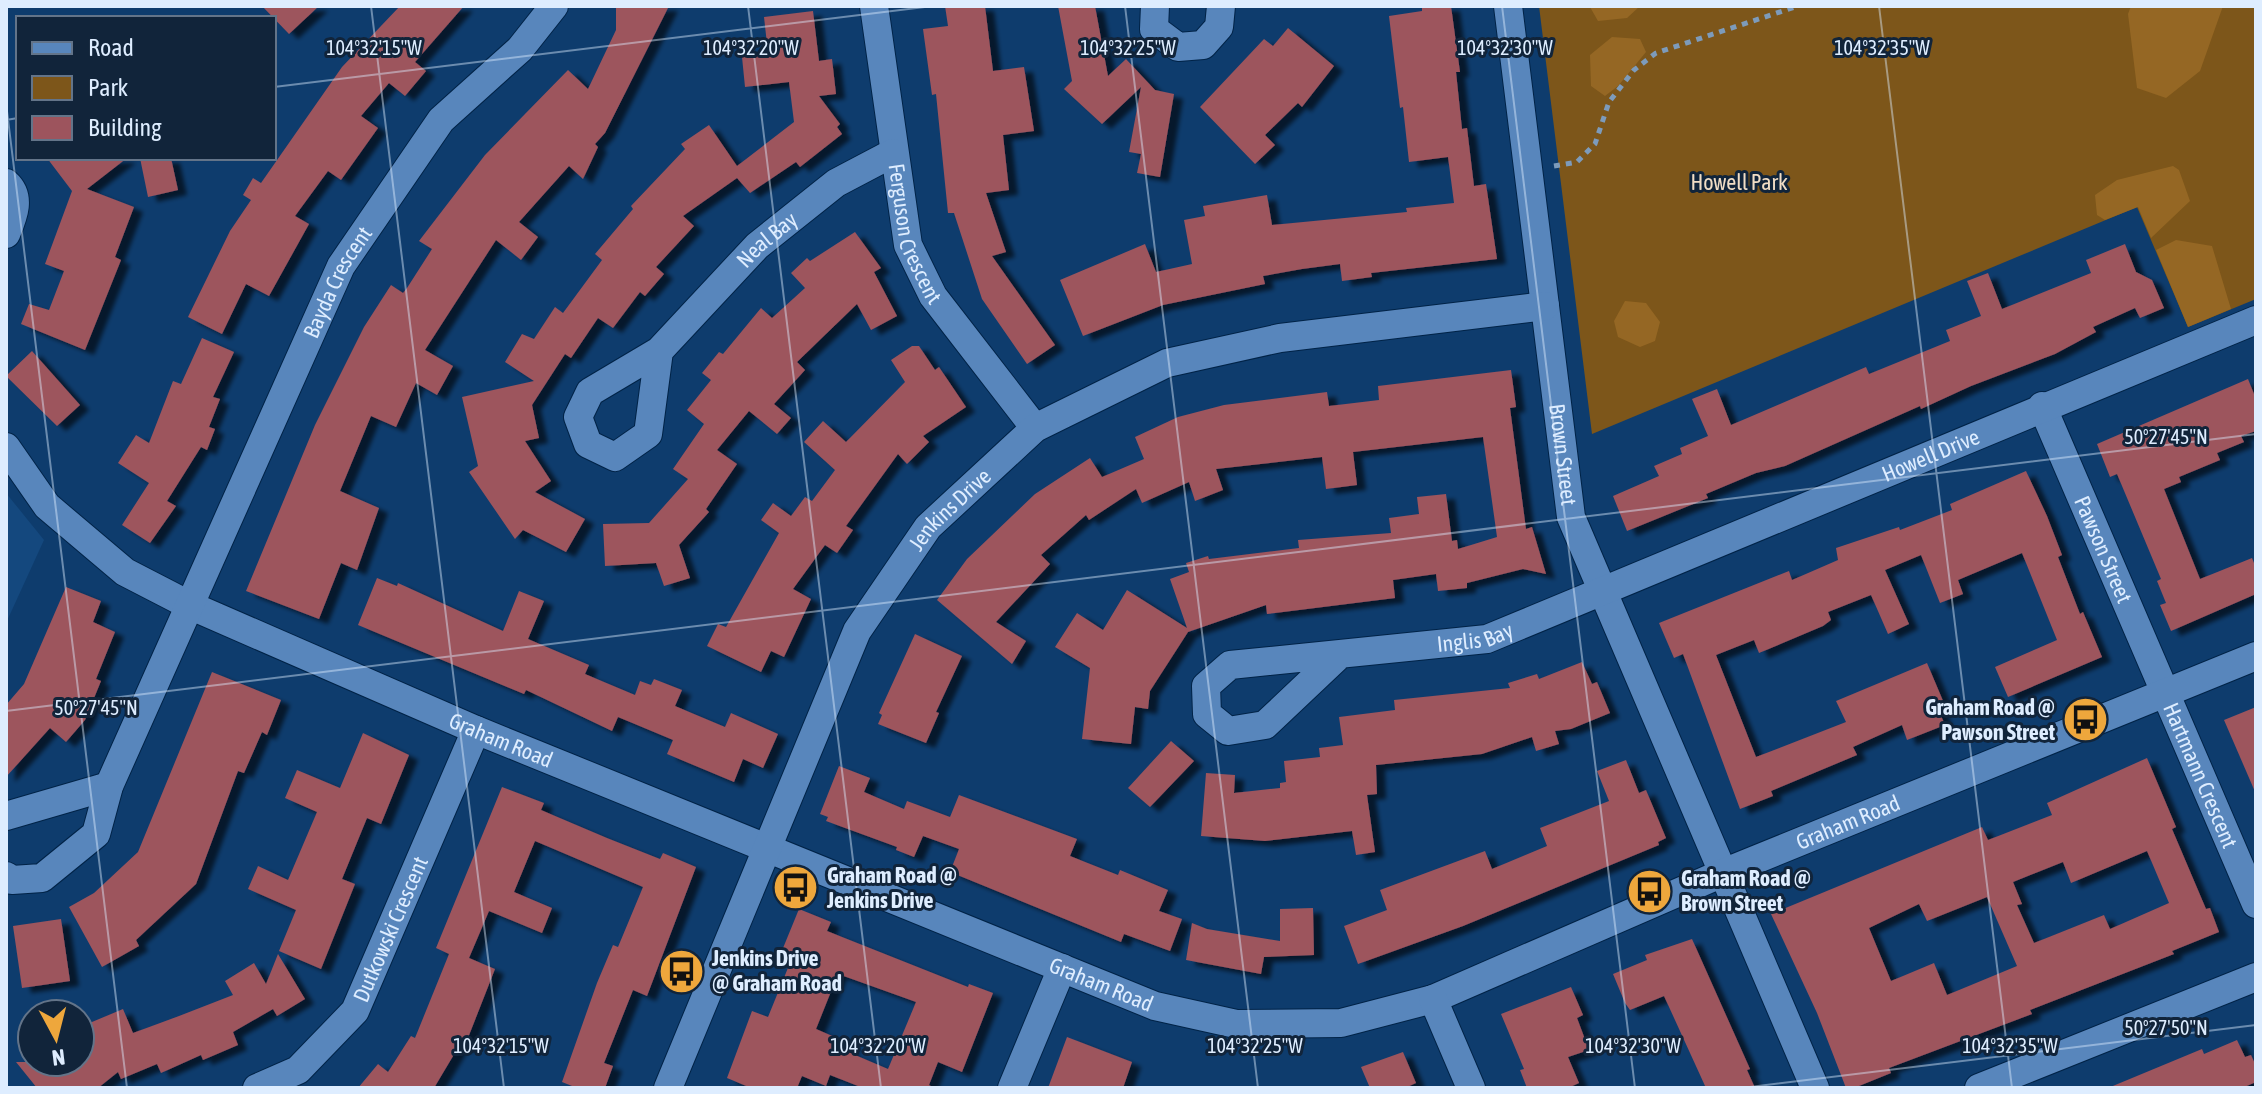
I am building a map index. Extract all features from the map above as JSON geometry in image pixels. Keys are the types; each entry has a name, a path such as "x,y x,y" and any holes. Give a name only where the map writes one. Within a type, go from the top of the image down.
{"street":[{"name":"Bayda Crescent","path":"6,876 12,880 42,878 96,834 109,786 341,266 441,120 520,49 554,6"},
{"name":"Ferguson Crescent","path":"874,6 908,245 933,296 1035,428"},
{"path":"1155,6 1154,29 1178,47 1203,45 1219,27 1221,6"},
{"name":"Brown Street","path":"1508,6 1571,517 1723,873"},
{"name":"Neal Bay","path":"659,351 757,246 836,183 893,153"},
{"path":"6,183 11,186 16,209 6,234"},
{"name":"Jenkins Drive","path":"668,1088 857,631 928,527 1035,428 1167,363 1280,338 1545,306"},
{"name":"Howell Drive","path":"1605,591 2042,406 2256,320"},
{"name":"Pawson Street","path":"2042,406 2163,693"},
{"name":"Graham Road","path":"6,447 47,506 125,572 189,605 476,730 1155,1006 1236,1024 1341,1023 1433,999 1723,873 2256,656"},
{"name":"Inglis Bay","path":"1337,657 1487,639 1605,591"},
{"name":"Hartmann Crescent","path":"2163,693 2256,904"},
{"name":"Dutkowski Crescent","path":"257,1088 298,1070 355,1011 476,730"},
{"path":"6,816 109,786"},
{"path":"1723,873 1815,1088"},
{"path":"1012,1088 1062,968"},
{"path":"1979,1088 2256,977"},
{"path":"1433,999 1471,1088"}],"path":[{"path":"1530,171 1577,162 1595,144 1609,102 1634,70 1656,53 1798,6"}],"shaded area":[{"path":"1640,6 1627,18 1598,21 1590,7"},
{"path":"2131,6 2223,6 2200,71 2166,98 2137,88 2128,14"},
{"path":"1612,37 1640,39 1646,52 1618,86 1605,96 1591,86 1590,55"},
{"path":"2173,166 2179,170 2190,201 2151,238 2138,207 2105,220 2097,215 2095,195 2117,180"},
{"path":"2176,240 2212,246 2231,309 2188,327 2156,250"},
{"path":"1625,301 1646,303 1660,322 1655,341 1640,347 1618,337 1614,321"},
{"path":"6,493 44,540 6,623"}],"green space":[{"name":"Howell Park","path":"1539,6 2256,6 2256,299 2188,327 2137,207 1592,434"}],"building":[{"path":"262,6 319,6 289,34 276,21 276,16 272,16"},
{"path":"400,6 464,6 415,62 426,71 405,96 389,83 361,116 378,128 341,180 328,171 295,216 309,224 269,296 246,284 222,334 188,317 230,231 251,200 243,195 253,178 261,183 342,67"},
{"path":"616,6 669,6 605,133 595,144 598,147 583,179 569,166 519,222 538,237 521,260 496,240 425,350 453,366 437,395 416,383 396,427 371,416 340,491 379,508 357,570 341,563 319,619 246,591 315,425 364,327 391,285 403,293 407,288 432,249 419,241 485,155 568,70 588,89 616,30"},
{"path":"945,6 985,6 993,71 1024,67 1034,131 1003,135 1009,190 986,193 1006,252 992,256 1055,345 1027,364 982,299 954,213 948,213 936,94 932,95 923,29 948,26"},
{"path":"1058,6 1095,6 1108,76 1126,59 1155,90 1174,94 1160,177 1137,173 1141,154 1129,152 1141,87 1102,124 1064,89 1072,81"},
{"path":"1422,6 1451,6 1460,72 1456,72 1462,129 1467,128 1474,186 1486,184 1497,259 1371,273 1372,277 1342,281 1340,264 1263,276 1265,284 1163,305 1083,336 1060,280 1145,244 1156,272 1192,264 1184,220 1205,216 1203,206 1267,195 1272,225 1407,212 1406,208 1454,203 1448,157 1409,162 1403,107 1400,108 1389,16 1422,11"},
{"path":"813,11 819,61 832,59 836,94 819,96 840,124 837,127 842,134 800,167 796,162 750,193 737,178 683,216 694,226 656,267 664,274 645,296 640,292 613,328 598,318 571,358 565,354 532,405 539,438 525,441 551,481 535,492 585,519 566,552 523,530 515,539 469,472 478,466 462,397 534,381 505,362 522,334 534,339 555,307 563,313 602,260 595,254 633,209 631,206 685,149 681,144 709,125 737,166 794,122 789,82 745,87 742,57 768,53 764,17"},
{"path":"1288,28 1334,66 1302,107 1298,103 1265,135 1275,145 1255,164 1200,107 1264,39 1273,46"},
{"path":"49,160 124,160 87,189 134,207 115,257 121,260 85,350 21,324 29,304 49,310 64,271 45,264 72,191"},
{"path":"140,160 171,160 178,190 148,197"},
{"path":"855,232 881,268 874,272 897,316 871,330 857,304 797,362 805,370 774,404 791,418 777,434 749,411 717,450 737,464 706,509 709,512 679,545 690,578 664,586 656,563 605,566 603,524 649,523 688,479 673,469 704,424 687,410 711,380 702,373 719,352 723,354 761,308 772,318 805,288 791,273 807,258 810,261"},
{"path":"2125,244 2136,272 2152,280 2164,308 2140,318 2135,308 2093,327 2096,332 2055,354 1921,409 1920,406 1785,466 1756,473 1706,494 1708,498 1627,531 1613,496 1659,476 1654,466 1682,454 1680,448 1708,436 1692,399 1717,389 1731,425 1866,367 1869,374 1950,341 1946,330 1981,316 1967,281 1988,273 2002,309 2091,273 2086,260"},
{"path":"202,338 234,352 213,397 220,399 209,427 215,429 207,450 201,447 167,501 176,506 150,543 122,525 149,483 118,463 136,435 149,443 173,381 181,384"},
{"path":"912,346 919,346 935,370 939,367 966,407 923,436 929,442 907,464 898,454 846,526 853,530 837,553 825,545 793,589 811,599 784,657 771,651 761,672 707,646 718,624 726,627 779,533 761,520 773,503 791,516 805,497 812,501 835,470 804,442 823,421 846,442 905,382 891,360"},
{"path":"32,351 80,405 57,426 6,376"},
{"path":"1511,370 1516,407 1510,408 1526,529 1532,527 1546,574 1523,569 1467,583 1467,588 1438,591 1436,574 1393,580 1395,598 1267,614 1266,605 1188,632 1150,691 1148,709 1135,707 1131,744 1082,739 1090,668 1055,647 1077,613 1103,630 1127,590 1187,628 1170,579 1189,572 1186,563 1208,556 1209,559 1299,548 1298,540 1391,533 1389,518 1419,514 1417,497 1446,494 1452,541 1457,540 1458,549 1497,537 1483,437 1353,452 1357,485 1326,489 1322,457 1216,469 1223,490 1195,501 1189,482 1142,503 1136,489 1089,520 1086,515 1041,555 1050,564 996,622 1026,641 1012,664 937,600 967,559 1035,494 1090,458 1102,477 1144,459 1135,437 1178,417 1224,405 1327,392 1329,406 1379,400 1378,386"},
{"path":"2248,379 2256,399 2256,431 2241,436 2244,442 2217,453 2220,460 2179,477 2181,482 2164,489 2200,579 2252,558 2256,568 2256,594 2171,631 2160,605 2166,603 2157,581 2161,579 2117,474 2110,477 2097,444"},
{"path":"2026,471 2062,555 2058,557 2080,614 2083,612 2102,657 2008,697 1995,667 2057,640 2022,553 1958,580 1963,594 1940,603 1921,555 1885,570 1909,624 1888,634 1871,595 1828,612 1831,620 1823,626 1759,653 1754,640 1716,655 1756,757 1846,722 1836,701 1927,663 1946,708 1939,711 1945,725 1907,740 1902,725 1853,747 1857,755 1771,791 1773,796 1740,809 1683,654 1674,658 1659,623 1789,571 1792,580 1838,560 1836,548 1899,527 1900,530 1952,510 1950,504"},
{"path":"377,578 397,586 398,583 503,631 519,591 544,601 528,639 589,665 585,674 635,695 640,681 651,685 654,679 682,690 675,706 725,727 731,713 778,734 763,768 743,759 734,782 667,754 673,740 618,717 612,731 526,690 524,694 358,625"},
{"path":"66,587 101,601 93,622 115,632 96,679 101,681 85,720 66,742 50,728 6,777 6,705 24,684"},
{"path":"915,634 962,656 936,712 939,713 926,743 878,724 882,715 879,713"},
{"path":"1582,662 1592,684 1597,682 1610,713 1571,729 1555,731 1559,744 1536,751 1532,737 1482,754 1376,765 1377,794 1367,795 1375,852 1356,855 1352,831 1265,841 1201,836 1206,773 1235,775 1234,793 1280,788 1280,783 1286,782 1284,761 1320,757 1319,748 1343,745 1339,717 1395,710 1394,700 1510,688 1508,683 1537,674 1539,679"},
{"path":"212,672 281,700 267,735 262,732 244,773 238,771 196,884 136,940 139,946 102,967 69,907 94,893 138,852"},
{"path":"2256,707 2256,794 2224,720"},
{"path":"363,733 409,755 381,824 367,818 342,879 355,884 321,969 279,951 296,910 248,889 258,866 288,880 317,812 285,798 297,770 340,788"},
{"path":"1171,741 1194,761 1150,807 1128,788"},
{"path":"2147,758 2176,827 2172,829 2219,932 2172,951 2174,954 2030,1010 2032,1014 1889,1068 1891,1073 1854,1088 1846,1088 1817,1013 1771,914 1982,827 1988,840 2052,815 2047,803","holes":["2147,851 2169,903 2110,929 2104,915 2034,943 2017,905 2022,904 2013,882 2063,862 2071,883","1987,897 2017,966 1947,995 1934,963 1891,981 1869,928 1919,904 1927,921"]},
{"path":"1626,760 1639,793 1646,790 1666,838 1658,842 1659,845 1463,926 1358,964 1344,926 1387,910 1380,890 1485,851 1492,869 1547,846 1540,828 1609,801 1597,771"},
{"path":"839,766 870,778 864,792 904,809 907,801 950,817 959,795 1077,839 1070,856 1118,875 1120,870 1168,890 1159,911 1182,919 1170,951 1124,934 1121,942 950,872 959,849 923,836 914,857 896,850 897,847 826,821 828,817 820,814"},
{"path":"502,787 544,803 541,810 607,838 660,859 663,853 696,867 647,996 633,990 604,1063 613,1066 605,1088 577,1088 562,1082 597,983 613,945 618,947 643,887 535,841 514,892 552,908 542,933 489,911 469,958 495,969 464,1048 459,1046 434,1088 358,1088 378,1064 388,1072 411,1036 415,1038 449,954 436,948"},
{"path":"1313,908 1314,955 1264,957 1261,974 1186,960 1192,923 1207,929 1280,941 1280,909"},
{"path":"799,909 831,922 827,931 968,987 969,984 993,993 962,1072 938,1062 929,1085 934,1088 863,1088 830,1075 826,1086 802,1076 797,1088 751,1088 727,1078 752,1011 768,1017 792,958 781,953","holes":["838,974 916,1002 888,1069 848,1052 851,1044 816,1029"]},
{"path":"61,919 70,981 22,988 13,926"},
{"path":"1692,939 1750,1069 1747,1070 1755,1088 1706,1088 1664,996 1630,1010 1625,1003 1613,974 1647,960 1645,955"},
{"path":"278,954 305,999 277,1016 273,1009 233,1032 238,1045 203,1060 201,1055 161,1073 157,1064 121,1079 118,1072 98,1088 37,1088 29,1078 96,1078 96,1020 123,1009 133,1033 233,995 225,981 254,963 266,984"},
{"path":"1571,987 1583,1015 1577,1018 1589,1050 1568,1057 1579,1083 1568,1088 1527,1088 1520,1070 1524,1069 1501,1014"},
{"path":"1067,1037 1132,1062 1123,1088 1048,1088"},
{"path":"2237,1040 2245,1057 2251,1055 2256,1066 2256,1082 2242,1088 2108,1088 2202,1049 2204,1054"},
{"path":"1403,1052 1416,1083 1405,1088 1370,1088 1361,1067"}],"place":[{"name":"Graham Road @ Pawson Street","path":"2086,720"},
{"name":"Graham Road @ Jenkins Drive","path":"796,888"},
{"name":"Graham Road @ Brown Street","path":"1650,891"},
{"name":"Jenkins Drive @ Graham Road","path":"681,971"}]}
